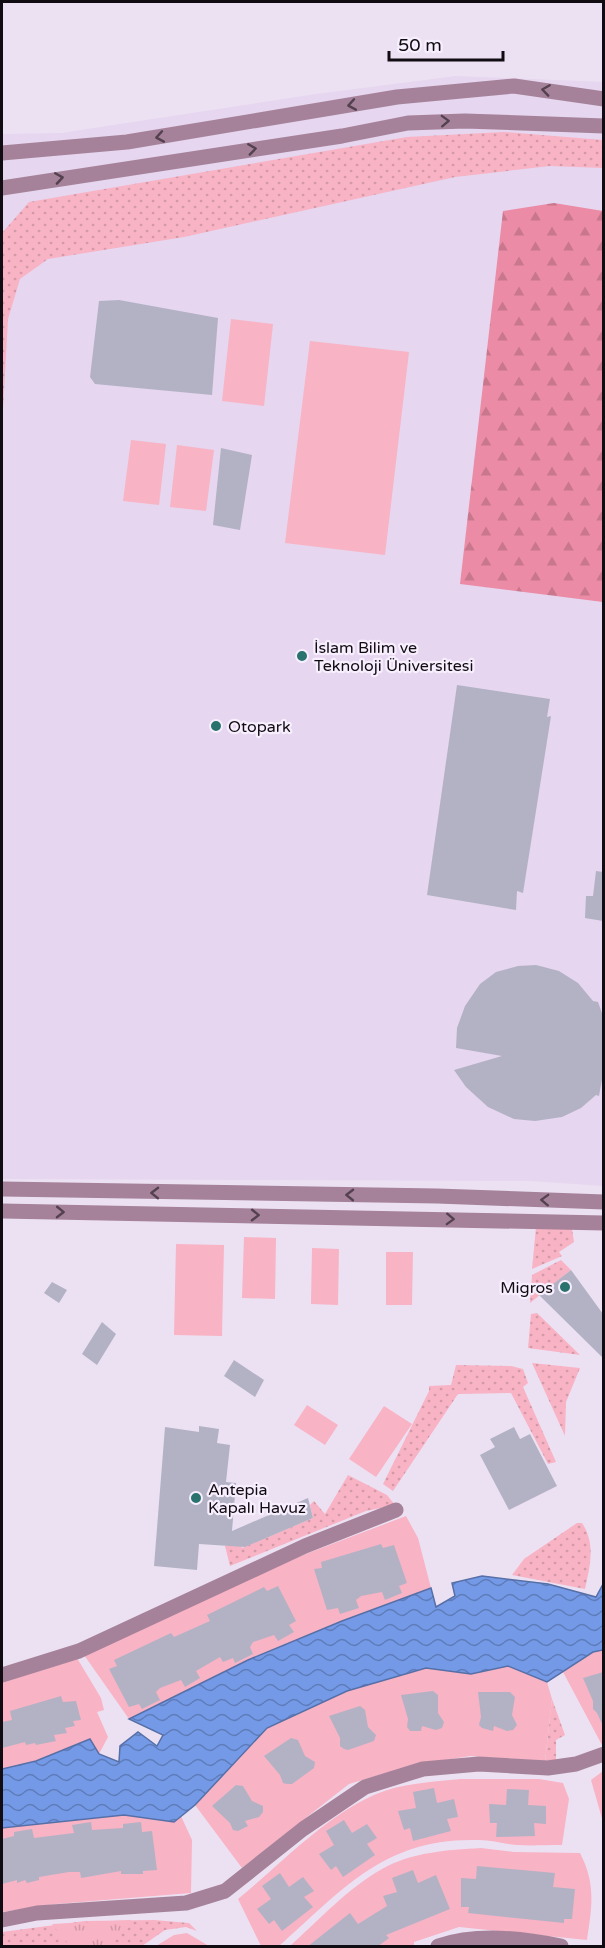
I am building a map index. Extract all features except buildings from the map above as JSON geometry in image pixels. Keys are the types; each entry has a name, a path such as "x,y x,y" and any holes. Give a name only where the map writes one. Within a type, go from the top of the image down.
{"street":[{"path":"2,153 127,142 397,97 514,86 603,99"},
{"path":"2,188 342,136 408,123 465,121 603,126"},
{"path":"2,1189 437,1196 603,1202"},
{"path":"2,1211 603,1223"},
{"path":"2,1675 79,1651 242,1574 396,1510"},
{"path":"2,1920 37,1913 186,1903 225,1891 303,1828 365,1787 423,1769 479,1764 548,1768 576,1764 603,1754"},
{"path":"438,1947 456,1940 496,1938 537,1941 561,1947"}],"shaded area":[{"name":"İslam Bilim ve Teknoloji Üniversitesi","path":"456,76 603,82 603,1186 530,1181 2,1179 2,134 61,133 316,94"}],"green space":[{"path":"504,132 603,140 603,168 550,166 455,177 184,237 48,259 20,279 8,319 2,428 2,233 29,202 407,137"},
{"path":"554,203 603,211 603,602 460,584 503,211"},
{"path":"231,319 273,324 264,406 222,401"},
{"path":"310,341 409,352 385,555 285,543"},
{"path":"131,440 166,444 159,505 123,501"},
{"path":"177,445 214,450 206,511 170,507"},
{"path":"536,1227 572,1229 574,1242 559,1252 562,1256 532,1269"},
{"path":"244,1237 276,1238 275,1299 242,1298"},
{"path":"176,1244 224,1245 222,1336 174,1335"},
{"path":"312,1248 339,1249 338,1305 311,1304"},
{"path":"386,1252 413,1252 412,1305 386,1305"},
{"path":"561,1260 571,1270 530,1303 532,1275"},
{"path":"537,1313 580,1355 528,1348 531,1314"},
{"path":"532,1363 580,1368 566,1402 565,1436"},
{"path":"456,1365 511,1366 523,1369 528,1383 523,1387 556,1462 548,1464 511,1393 458,1394 393,1491 383,1484 429,1391 429,1386 451,1385"},
{"path":"307,1405 338,1425 325,1445 294,1425"},
{"path":"384,1406 412,1424 376,1477 349,1459"},
{"path":"348,1475 387,1495 395,1505 366,1511 230,1566 225,1546 240,1541 242,1548 313,1518 310,1505 314,1501 325,1514"},
{"path":"406,1516 418,1538 431,1588 342,1621 251,1659 129,1719 84,1655 274,1566"},
{"path":"577,1523 582,1523 590,1547 590,1564 585,1589 512,1575 524,1559"},
{"path":"603,1650 603,1747 563,1672 594,1652"},
{"path":"77,1658 101,1698 104,1710 97,1712 108,1737 99,1754 90,1739 36,1761 2,1769 2,1683"},
{"path":"508,1666 547,1682 552,1699 545,1761 470,1756 409,1766 349,1784 242,1868 195,1805 267,1728 313,1706 347,1691 426,1668 471,1674"},
{"path":"552,1699 565,1735 556,1740 556,1760 545,1761"},
{"path":"603,1771 603,1822 591,1780"},
{"path":"461,1779 539,1779 563,1783 569,1799 562,1845 516,1845 479,1840 446,1841 417,1847 391,1857 368,1871 324,1905 279,1946 261,1946 238,1899 303,1842 337,1816 384,1791 406,1785"},
{"path":"124,1815 174,1822 181,1816 192,1840 191,1893 56,1904 2,1912 2,1828"},
{"path":"481,1848 514,1852 580,1853 591,1885 587,1940 459,1927 414,1942 414,1946 290,1946 346,1895 369,1877 393,1863 418,1855"},
{"path":"131,1920 111,1946 69,1946 52,1924"},
{"path":"154,1920 189,1923 197,1931 186,1927 165,1930 142,1946 2,1946 2,1932 85,1921"},
{"path":"187,1933 209,1946 156,1946 174,1935"}],"water":[{"path":"482,1576 548,1584 596,1597 603,1584 603,1650 593,1652 547,1682 508,1666 471,1674 426,1668 347,1691 267,1728 195,1805 174,1822 124,1815 2,1828 2,1769 36,1761 90,1739 99,1754 119,1762 120,1746 138,1732 157,1746 163,1735 129,1719 248,1660 342,1621 431,1588 436,1607 455,1596 452,1583"}],"place":[{"name":"İslam Bilim ve Teknoloji Üniversitesi","path":"302,656"},
{"name":"Otopark","path":"216,726"},
{"name":"Migros","path":"565,1287"},
{"name":"Antepia Kapalı Havuz","path":"196,1498"}]}
